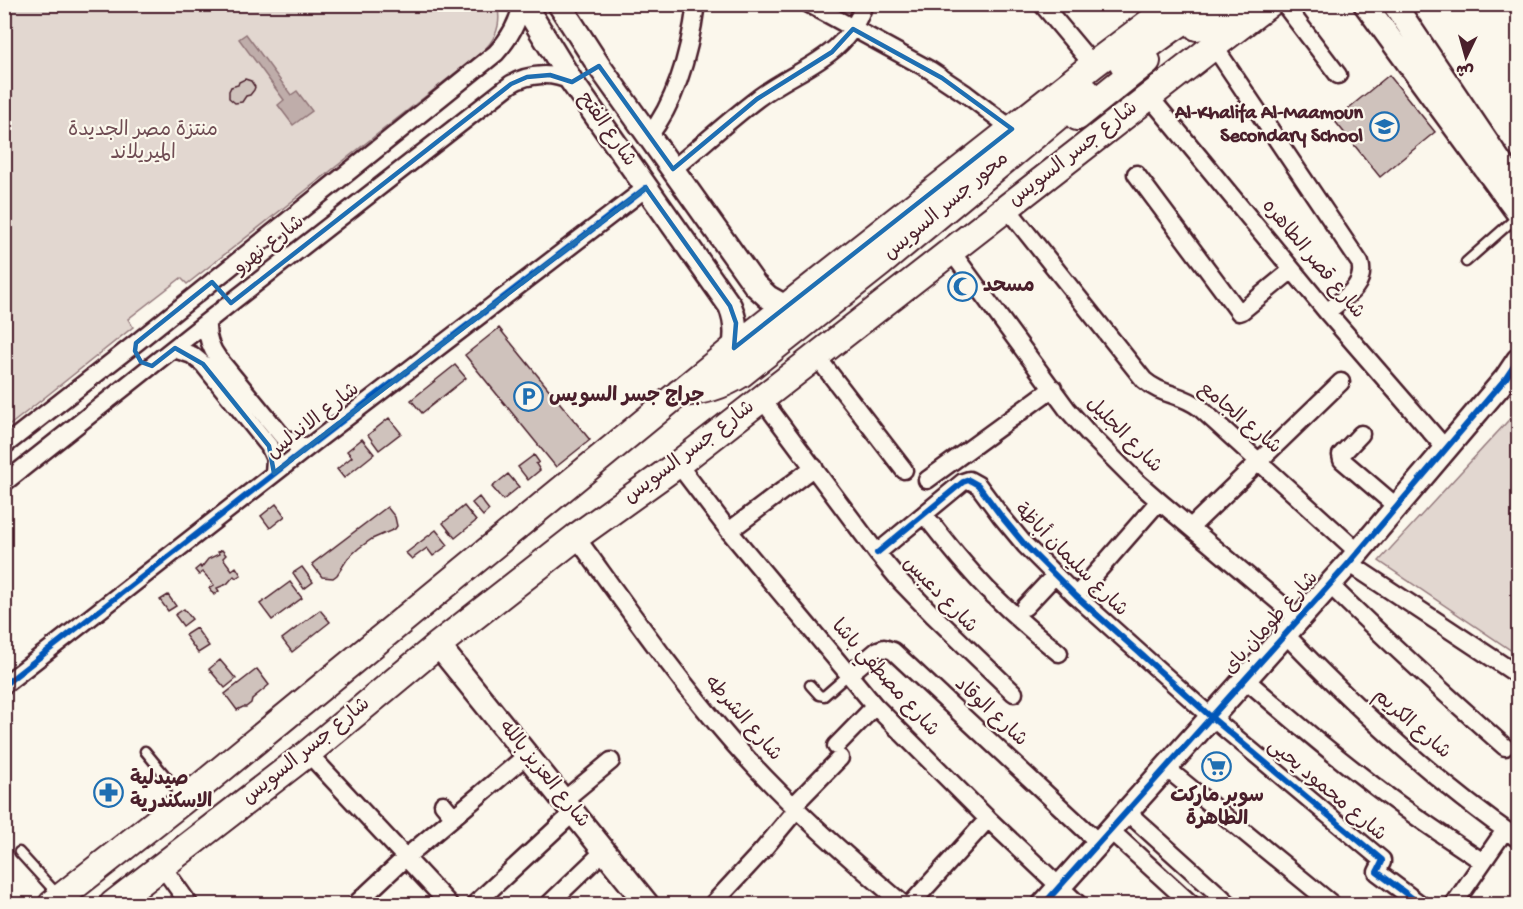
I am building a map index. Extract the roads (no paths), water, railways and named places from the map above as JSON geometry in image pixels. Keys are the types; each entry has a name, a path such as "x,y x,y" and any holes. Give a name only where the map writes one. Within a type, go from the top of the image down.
{"main road":[{"name":"شارع الفتح","path":"523,4 573,82 728,302 736,323 734,348"},
{"name":"شارع الفتح","path":"559,4 599,66 755,285 768,297 786,307"},
{"name":"شارع جسر السويس","path":"112,904 308,753 438,645 576,537 678,464 1269,4"},
{"path":"1365,4 1518,214"},
{"path":"1394,4 1518,185"},
{"name":"شارع جسر السويس","path":"56,901 184,800 734,348 1167,6"},
{"name":"محور جسر السويس","path":"679,393 707,390 720,386 741,374 1097,84 1170,30 1220,8"},
{"name":"محور جسر السويس","path":"730,424 734,406 750,385 1114,87 1220,8"},
{"path":"573,82 599,66"},
{"path":"728,302 744,298 755,285"},
{"name":"شارع طومان باى","path":"1044,904 1354,558 1506,378 1518,360"},
{"name":"شارع العزيز بالله","path":"438,645 647,904"}],"street":[{"name":"شارع نهرو","path":"4,446 136,343 496,53 511,35 523,4"},
{"path":"649,136 660,122 678,81 688,48 696,4"},
{"path":"809,4 905,55 972,98 1012,129"},
{"path":"673,170 757,99 832,52 853,29 864,4"},
{"path":"1042,4 1093,65"},
{"path":"1284,4 1338,75"},
{"path":"1214,46 1360,263 1362,273 1358,284 1327,312"},
{"name":"شارع نهرو","path":"4,483 511,84 539,75 556,76 573,82"},
{"name":"شارع قصر الطاهره","path":"1149,96 1327,312 1445,448"},
{"path":"1136,174 1238,311 1242,311 1292,270"},
{"name":"شارع الاندلس","path":"4,685 646,188"},
{"name":"شارع الجامع","path":"1006,208 1144,380 1166,394 1181,397 1194,404 1259,462 1354,558"},
{"name":"شارع الجليل","path":"951,251 1067,409 1089,434 1135,480 1191,527 1292,627"},
{"path":"212,282 224,291 228,298 228,306"},
{"path":"207,322 209,341 218,358 282,436 308,448"},
{"path":"136,343 135,351 138,359 152,366"},
{"path":"174,348 192,355 206,367 269,446 275,459 274,474"},
{"path":"817,357 904,470"},
{"path":"1191,527 1341,382"},
{"path":"927,480 1053,388"},
{"name":"شارع دعبس","path":"762,399 901,582 1014,693"},
{"path":"1361,434 1341,455 1342,460 1397,507"},
{"name":"شارع مصطفي باشا","path":"678,464 729,531 875,706 988,819 1078,904"},
{"path":"729,531 814,467"},
{"name":"شارع سليمان أباظة","path":"877,552 963,482 973,481 1025,545 1076,596 1211,717"},
{"path":"1076,596 1159,501"},
{"path":"924,514 987,588 1059,654"},
{"name":"شارع الشرطه","path":"576,537 689,691 735,745 795,808 903,904"},
{"path":"1354,558 1518,675"},
{"path":"1025,608 1055,575"},
{"path":"1330,585 1395,648 1505,747"},
{"name":"شارع الكريم","path":"1292,627 1343,693 1453,790 1512,834"},
{"name":"شارع الوقاد","path":"849,675 878,650 887,648 893,651 1105,837 1191,904"},
{"path":"1245,679 1360,775 1419,819 1483,862"},
{"path":"713,904 762,851 875,706"},
{"name":"شارع محمود يحيى","path":"1211,717 1382,860 1377,872 1420,904"},
{"path":"308,753 449,904"},
{"path":"358,902 405,858 527,755"},
{"path":"476,904 611,761"},
{"path":"1166,768 1332,904"},
{"path":"443,804 454,817"},
{"path":"1127,812 1229,904"},
{"path":"911,904 988,819"},
{"path":"1454,904 1483,862 1512,834"},
{"path":"549,904 604,851"},
{"path":"162,866 189,904"}],"lane":[{"path":"1466,262 1518,214"},
{"path":"810,685 819,695 824,696 849,675"},
{"path":"145,751 184,800"},
{"path":"19,852 56,901"}],"place":[{"name":"Al-Khalifa Al-Maamoun Secondary School","path":"1384,126"},
{"name":"مسحد","path":"962,287"},
{"name":"جراج جسر السويس","path":"528,397"},
{"name":"سوبر ماركت الطاهرة","path":"1217,766"},
{"name":"صيدلية الاسكندرية","path":"109,792"}],"park label":[{"name":"منتزة مصر الجديدة الميريلاند","path":"143,142"}]}
